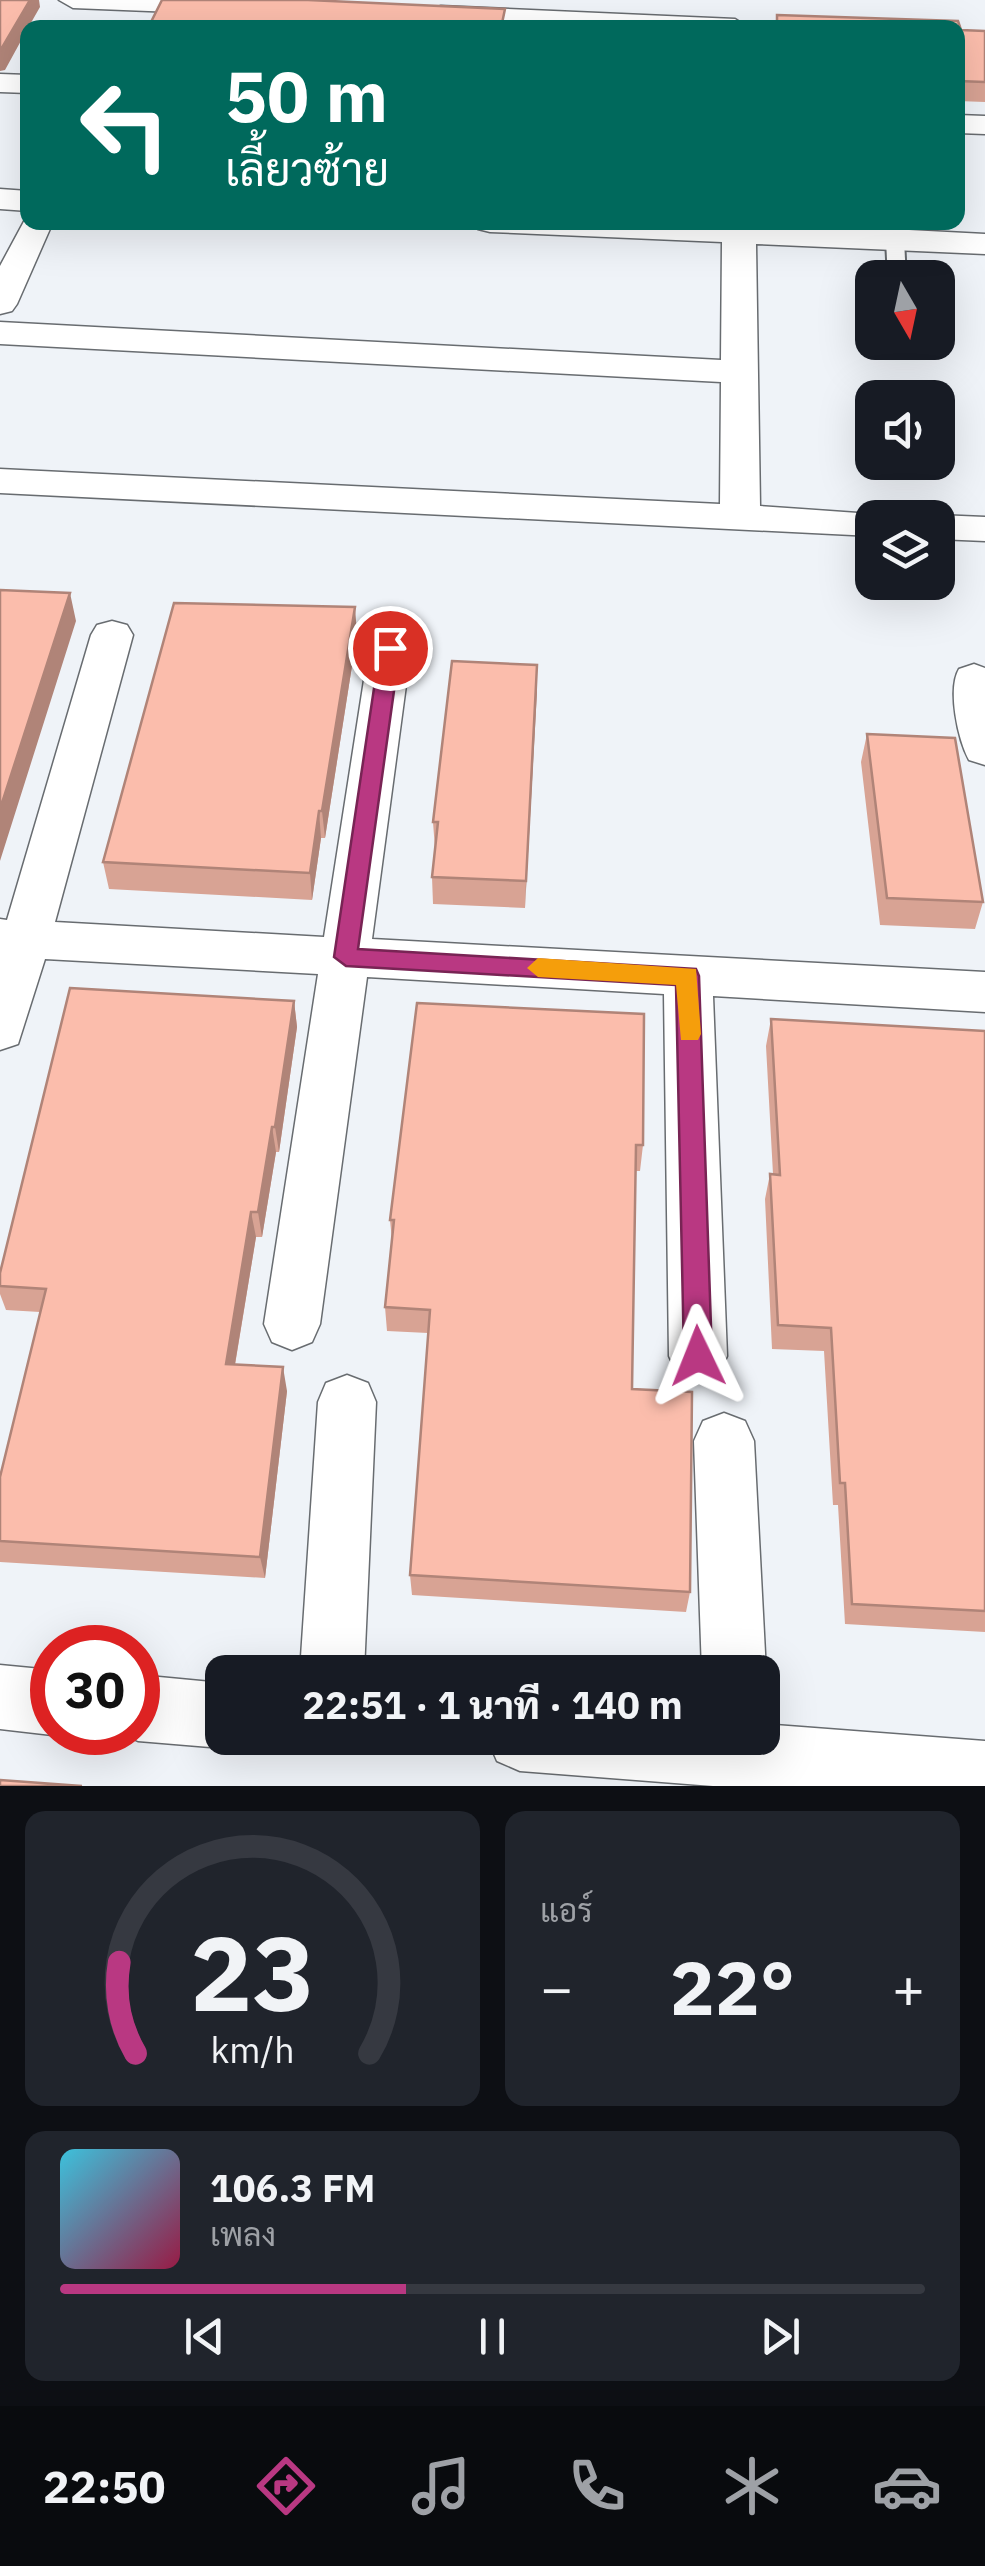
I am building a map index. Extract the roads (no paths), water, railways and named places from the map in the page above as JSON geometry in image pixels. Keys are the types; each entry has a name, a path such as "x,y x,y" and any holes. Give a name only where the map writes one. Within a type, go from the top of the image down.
{"street":[{"path":"73,0 131,15 256,8"},
{"path":"416,14 553,20"},
{"path":"0,304 33,230"},
{"path":"739,230 740,518"},
{"path":"765,230 985,244"},
{"path":"0,334 740,372"},
{"path":"0,481 855,523"},
{"path":"955,528 985,529"},
{"path":"0,1030 12,939 112,635"},
{"path":"292,1324 390,648"},
{"path":"974,679 985,749"},
{"path":"12,939 985,992"},
{"path":"688,976 698,1356"},
{"path":"333,1655 347,1402"},
{"path":"724,1442 733,1655"},
{"path":"0,1698 30,1700"},
{"path":"160,1710 205,1713"},
{"path":"780,1751 985,1774"}],"lane":[{"path":"895,240 896,260"}]}
